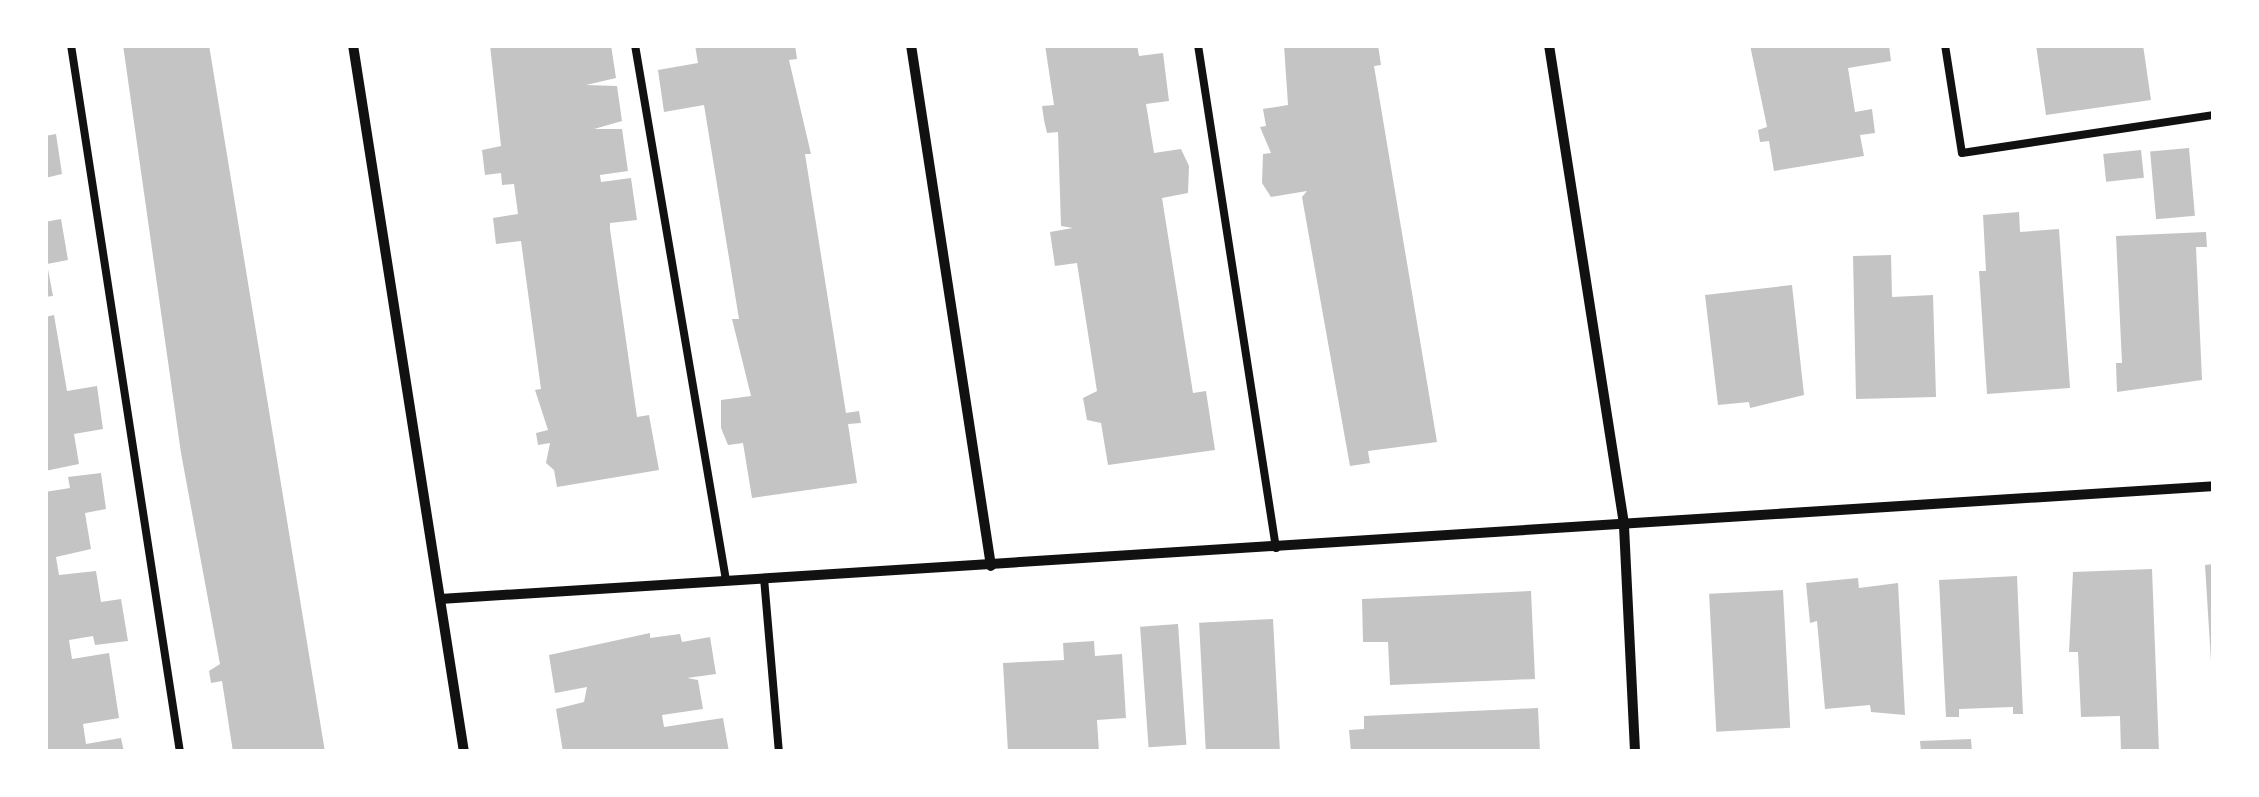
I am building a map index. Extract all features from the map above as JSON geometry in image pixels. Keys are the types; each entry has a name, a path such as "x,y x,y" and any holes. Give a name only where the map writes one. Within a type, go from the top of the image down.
{"street":[{"path":"353,45 464,752"},
{"path":"912,45 991,566"},
{"path":"1549,45 1624,526 1635,752"},
{"path":"440,599 2214,486"}],"lane":[{"path":"71,45 180,752"},
{"path":"635,45 726,580"},
{"path":"1198,45 1276,548"},
{"path":"1944,45 1962,153 2214,115"},
{"path":"764,578 779,752"}],"building":[{"path":"123,45 209,45 325,752 233,752 222,681 211,683 209,671 220,664 181,453"},
{"path":"490,45 611,45 616,78 586,85 617,86 622,121 594,129 622,129 628,171 600,175 601,182 631,178 637,220 610,223 610,229 637,417 649,415 659,470 557,487 554,470 546,463 550,443 538,445 536,433 548,430 535,390 541,389 521,241 496,244 493,218 518,214 514,184 502,185 501,173 485,175 482,150 501,146"},
{"path":"695,45 795,45 797,59 789,60 811,154 805,154 846,413 859,411 861,423 848,424 857,483 752,498 743,443 728,445 721,428 721,400 751,396 732,319 739,319 704,105 664,112 658,70 698,63"},
{"path":"1045,45 1137,45 1139,56 1163,53 1169,101 1146,104 1154,153 1181,149 1189,166 1188,193 1162,198 1193,393 1206,391 1215,450 1108,465 1101,423 1087,420 1083,398 1097,391 1077,263 1055,266 1050,232 1073,228 1061,226 1058,132 1047,133 1044,120 1042,106 1054,105"},
{"path":"1284,45 1378,45 1381,65 1374,66 1437,442 1368,451 1370,463 1350,466 1302,197 1307,191 1271,197 1262,183 1263,154 1271,153 1260,127 1266,126 1263,109 1288,105"},
{"path":"1750,45 1889,45 1891,61 1848,68 1855,112 1872,109 1875,133 1860,135 1864,156 1774,171 1769,141 1760,142 1758,130 1767,127"},
{"path":"2036,45 2143,45 2151,100 2046,115"},
{"path":"56,134 62,174 45,178 45,136"},
{"path":"2189,148 2195,216 2156,219 2150,151"},
{"path":"2141,150 2144,178 2106,182 2103,154"},
{"path":"2019,212 2020,232 2059,229 2070,388 1987,394 1979,271 1986,271 1983,215"},
{"path":"61,219 68,260 47,264 53,296 45,297 45,222"},
{"path":"2206,232 2207,247 2196,247 2202,380 2117,392 2116,363 2122,363 2116,236"},
{"path":"1891,255 1892,297 1933,295 1936,397 1856,399 1853,256"},
{"path":"1792,285 1804,395 1750,408 1749,402 1718,405 1705,295"},
{"path":"54,315 67,391 97,386 103,429 74,434 79,464 45,471 45,317"},
{"path":"101,473 106,509 85,513 91,549 56,557 59,575 96,571 101,602 121,599 128,641 95,645 93,636 69,640 72,659 109,653 119,718 83,724 86,744 121,738 124,752 45,752 45,492 70,488 68,477"},
{"path":"2214,564 2214,661 2211,661 2205,565"},
{"path":"2152,569 2159,752 2121,752 2120,716 2081,717 2078,652 2069,652 2073,572"},
{"path":"2017,576 2023,714 2013,714 2013,707 1959,709 1959,717 1946,717 1939,580"},
{"path":"1858,578 1859,588 1898,583 1905,715 1871,712 1870,705 1825,709 1817,621 1810,623 1806,583"},
{"path":"1783,590 1790,728 1716,732 1709,594"},
{"path":"1531,591 1535,679 1390,685 1388,642 1363,642 1362,599"},
{"path":"1273,619 1280,752 1206,752 1199,623"},
{"path":"1178,624 1186,745 1149,747 1140,627"},
{"path":"650,633 650,638 680,634 682,642 710,637 716,674 687,678 698,680 703,709 662,715 664,727 723,718 729,752 563,752 556,709 584,702 587,687 555,693 549,655"},
{"path":"1094,641 1095,656 1122,654 1126,718 1097,720 1099,752 1008,752 1003,663 1064,660 1063,643"},
{"path":"1538,708 1540,752 1351,752 1349,730 1364,729 1364,716"},
{"path":"1971,739 1972,752 1921,752 1920,741"}]}
